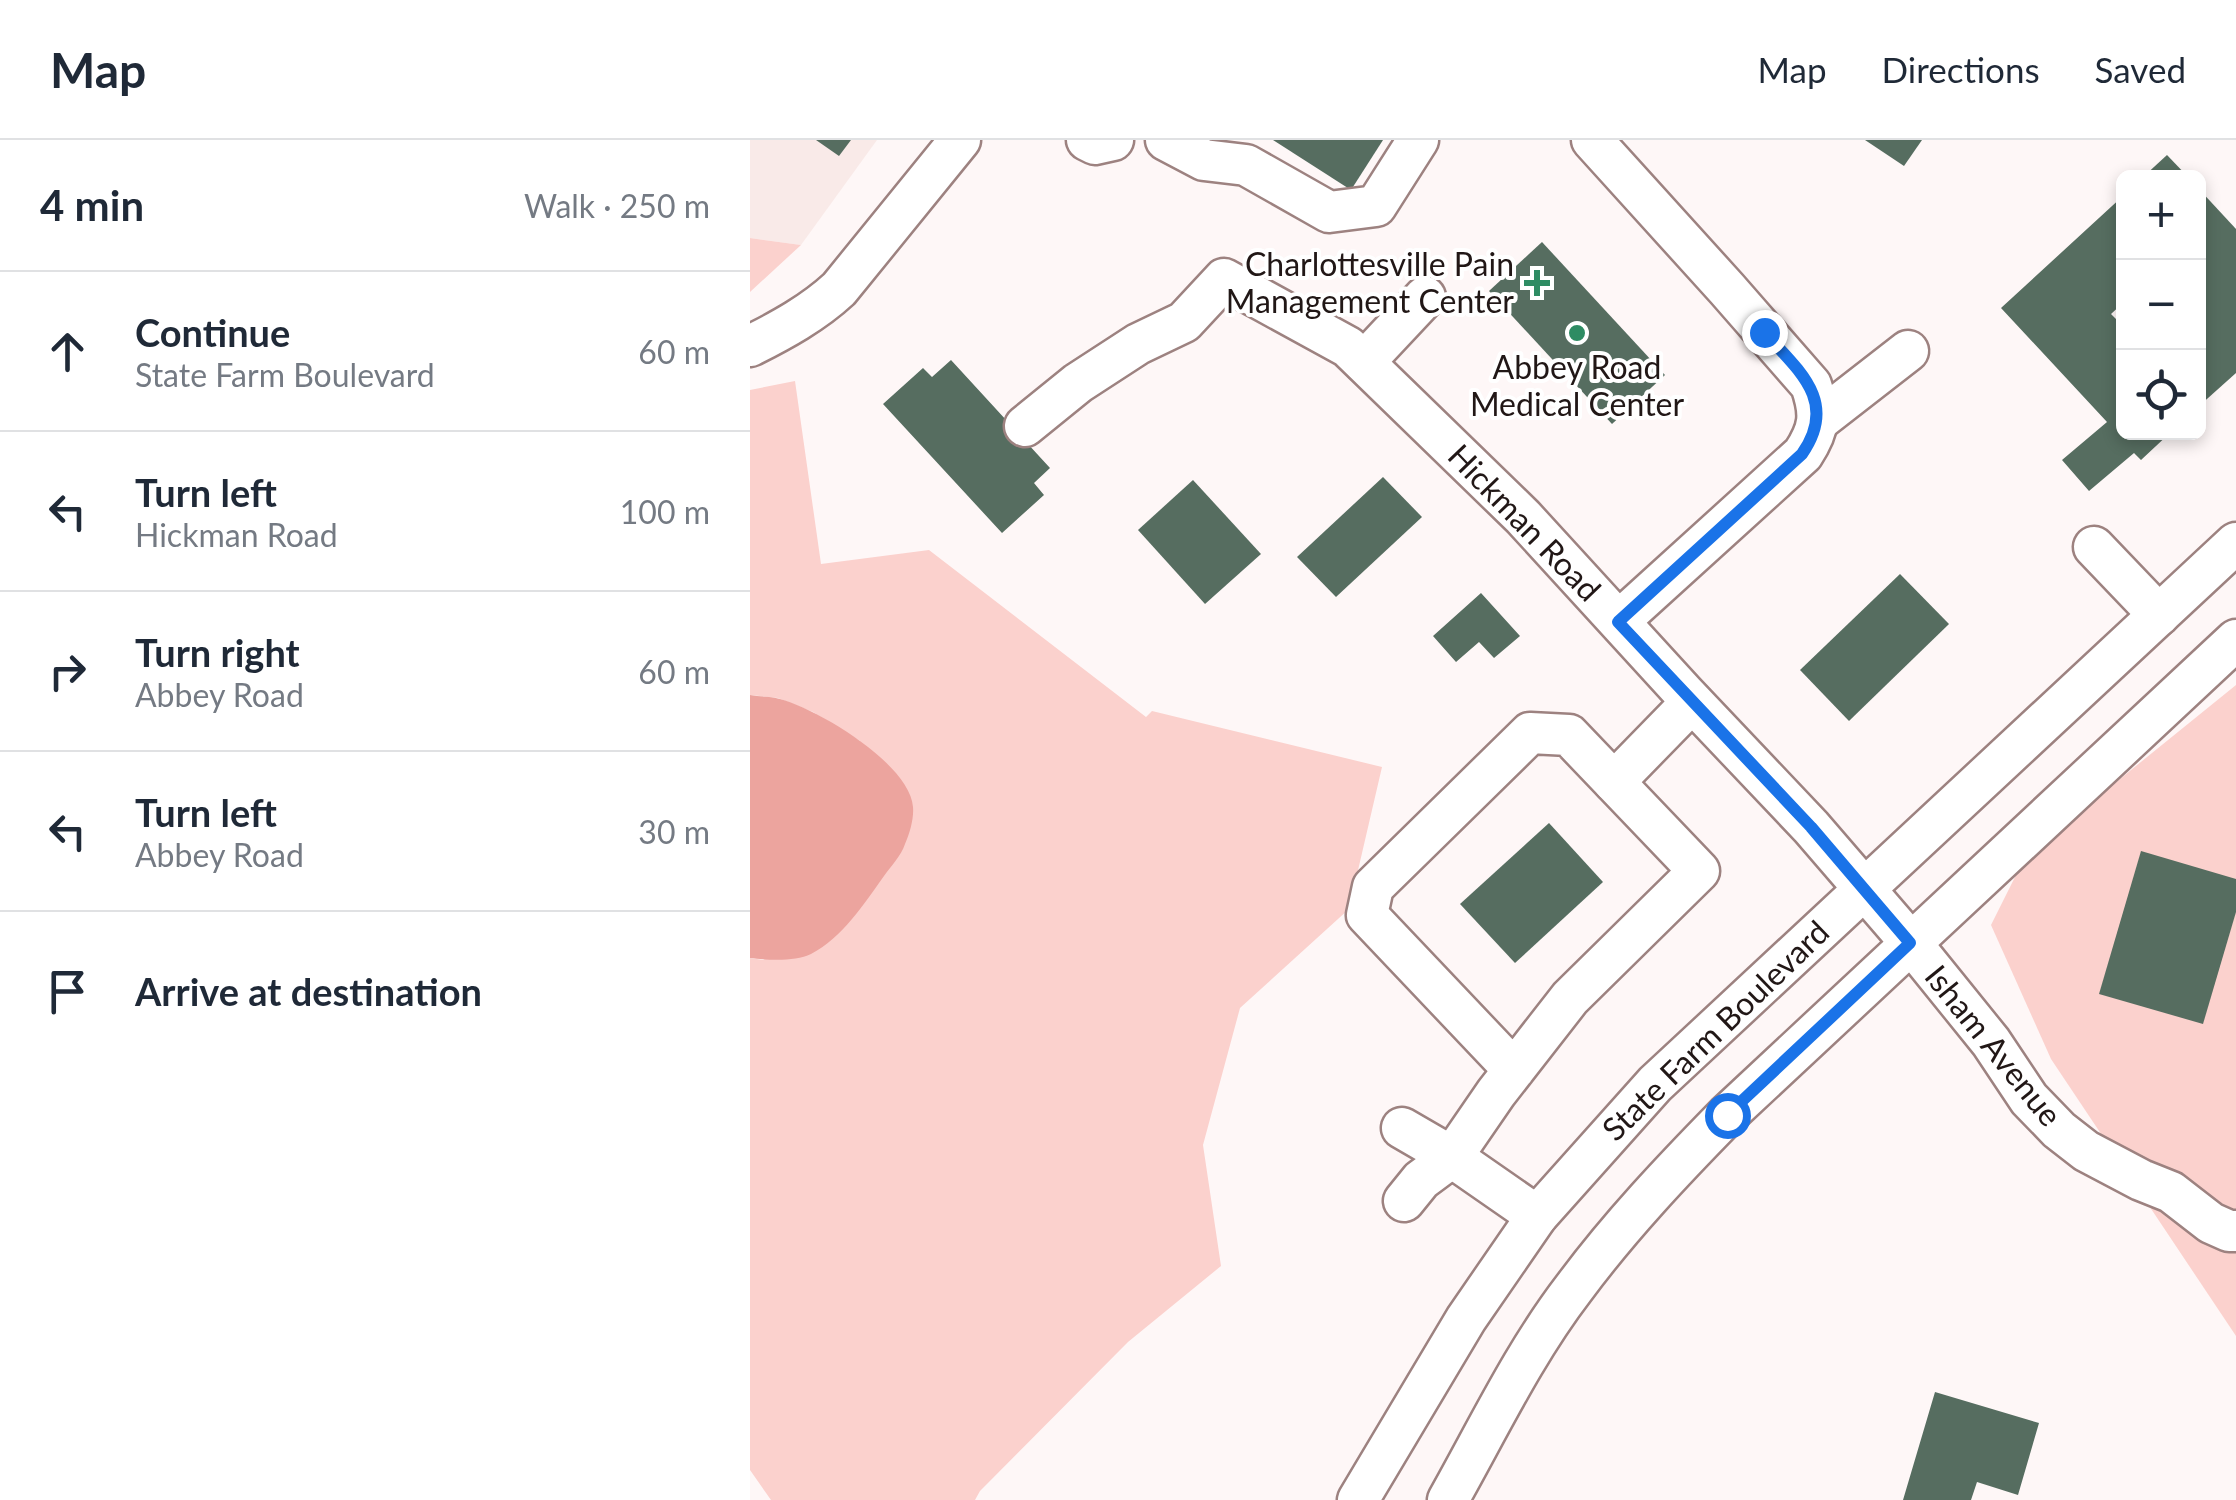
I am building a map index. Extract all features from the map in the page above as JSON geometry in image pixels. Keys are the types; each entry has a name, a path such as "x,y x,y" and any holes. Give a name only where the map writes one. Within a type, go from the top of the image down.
{"street":[{"path":"750,346 799,320 839,289 960,140"},
{"path":"1088,140 1095,144 1112,140"},
{"path":"1166,140 1204,160 1246,165 1329,212 1376,206 1418,140"},
{"path":"1592,140 1810,385 1818,421 1802,454 1618,622"},
{"name":"Hickman Road","path":"1025,426 1138,344 1184,322 1224,278 1317,328 1348,347 1523,517 1811,827 1910,943"},
{"path":"1364,362 1425,297"},
{"path":"1818,421 1908,351"},
{"name":"State Farm Boulevard","path":"1358,1500 1466,1319 1536,1216 1655,1084 2236,543"},
{"path":"2094,547 2158,615"},
{"path":"1448,1500 1520,1370 1572,1289 1664,1180 1714,1128 2236,640"},
{"path":"1614,782 1692,702"},
{"path":"1404,1202 1421,1180 1452,1157 1570,998 1699,871 1569,735 1530,733 1373,888 1367,915 1514,1070"},
{"name":"Isham Avenue","path":"1910,943 1990,1042 2029,1099 2059,1130 2086,1151 2170,1192 2211,1223 2236,1231"},
{"path":"1402,1128 1452,1157 1536,1216"}],"shaded area":[{"path":"750,140 877,140 801,245 750,238"},
{"path":"750,238 801,245 750,292"},
{"path":"795,381 821,564 929,550 1146,717 1152,711 1382,767 1349,909 1240,1008 1203,1145 1221,1266 1128,1342 975,1500 771,1500 750,1470 750,958 764,960 860,741 813,712 778,698 750,695 750,390"},
{"path":"2236,685 2236,1336 2051,1059 1991,925 2026,855"},
{"path":"750,695 797,705 860,741 896,773 908,790 913,807 903,848 860,909 822,947 797,958 750,958"}],"building":[{"path":"816,140 851,140 839,156"},
{"path":"1273,140 1383,140 1351,190"},
{"path":"1865,140 1922,140 1904,166"},
{"path":"2167,155 2181,170 2151,170"},
{"path":"2206,197 2236,229 2236,373 2206,400"},
{"path":"2116,202 2116,309 2111,314 2116,319 2116,440 2162,440 2141,460 2134,453 2089,491 2062,460 2107,422 2001,308"},
{"name":"Abbey Road Medical Center","path":"1542,242 1665,375 1612,424 1489,291"},
{"path":"951,360 1050,468 1034,483 1044,495 1002,533 883,404 923,368 932,377"},
{"path":"1383,477 1422,517 1336,597 1297,557"},
{"path":"1193,480 1261,554 1205,604 1138,530"},
{"path":"1900,574 1949,624 1849,721 1800,670"},
{"path":"1481,593 1520,636 1494,658 1479,642 1456,662 1433,636"},
{"path":"1549,823 1603,882 1515,963 1460,904"},
{"path":"2141,851 2236,879 2236,912 2203,1024 2099,994"},
{"path":"1935,1392 2039,1423 2018,1495 1977,1482 1971,1500 1903,1500"}],"place":[{"name":"Charlottesville Pain Management Center","path":"1537,283"},
{"name":"Abbey Road Medical Center","path":"1577,333"}],"route":[{"path":"1727,1115 1910,943 1811,827 1618,622 1802,454 1812,440 1818,421 1810,385 1764,332"}]}
